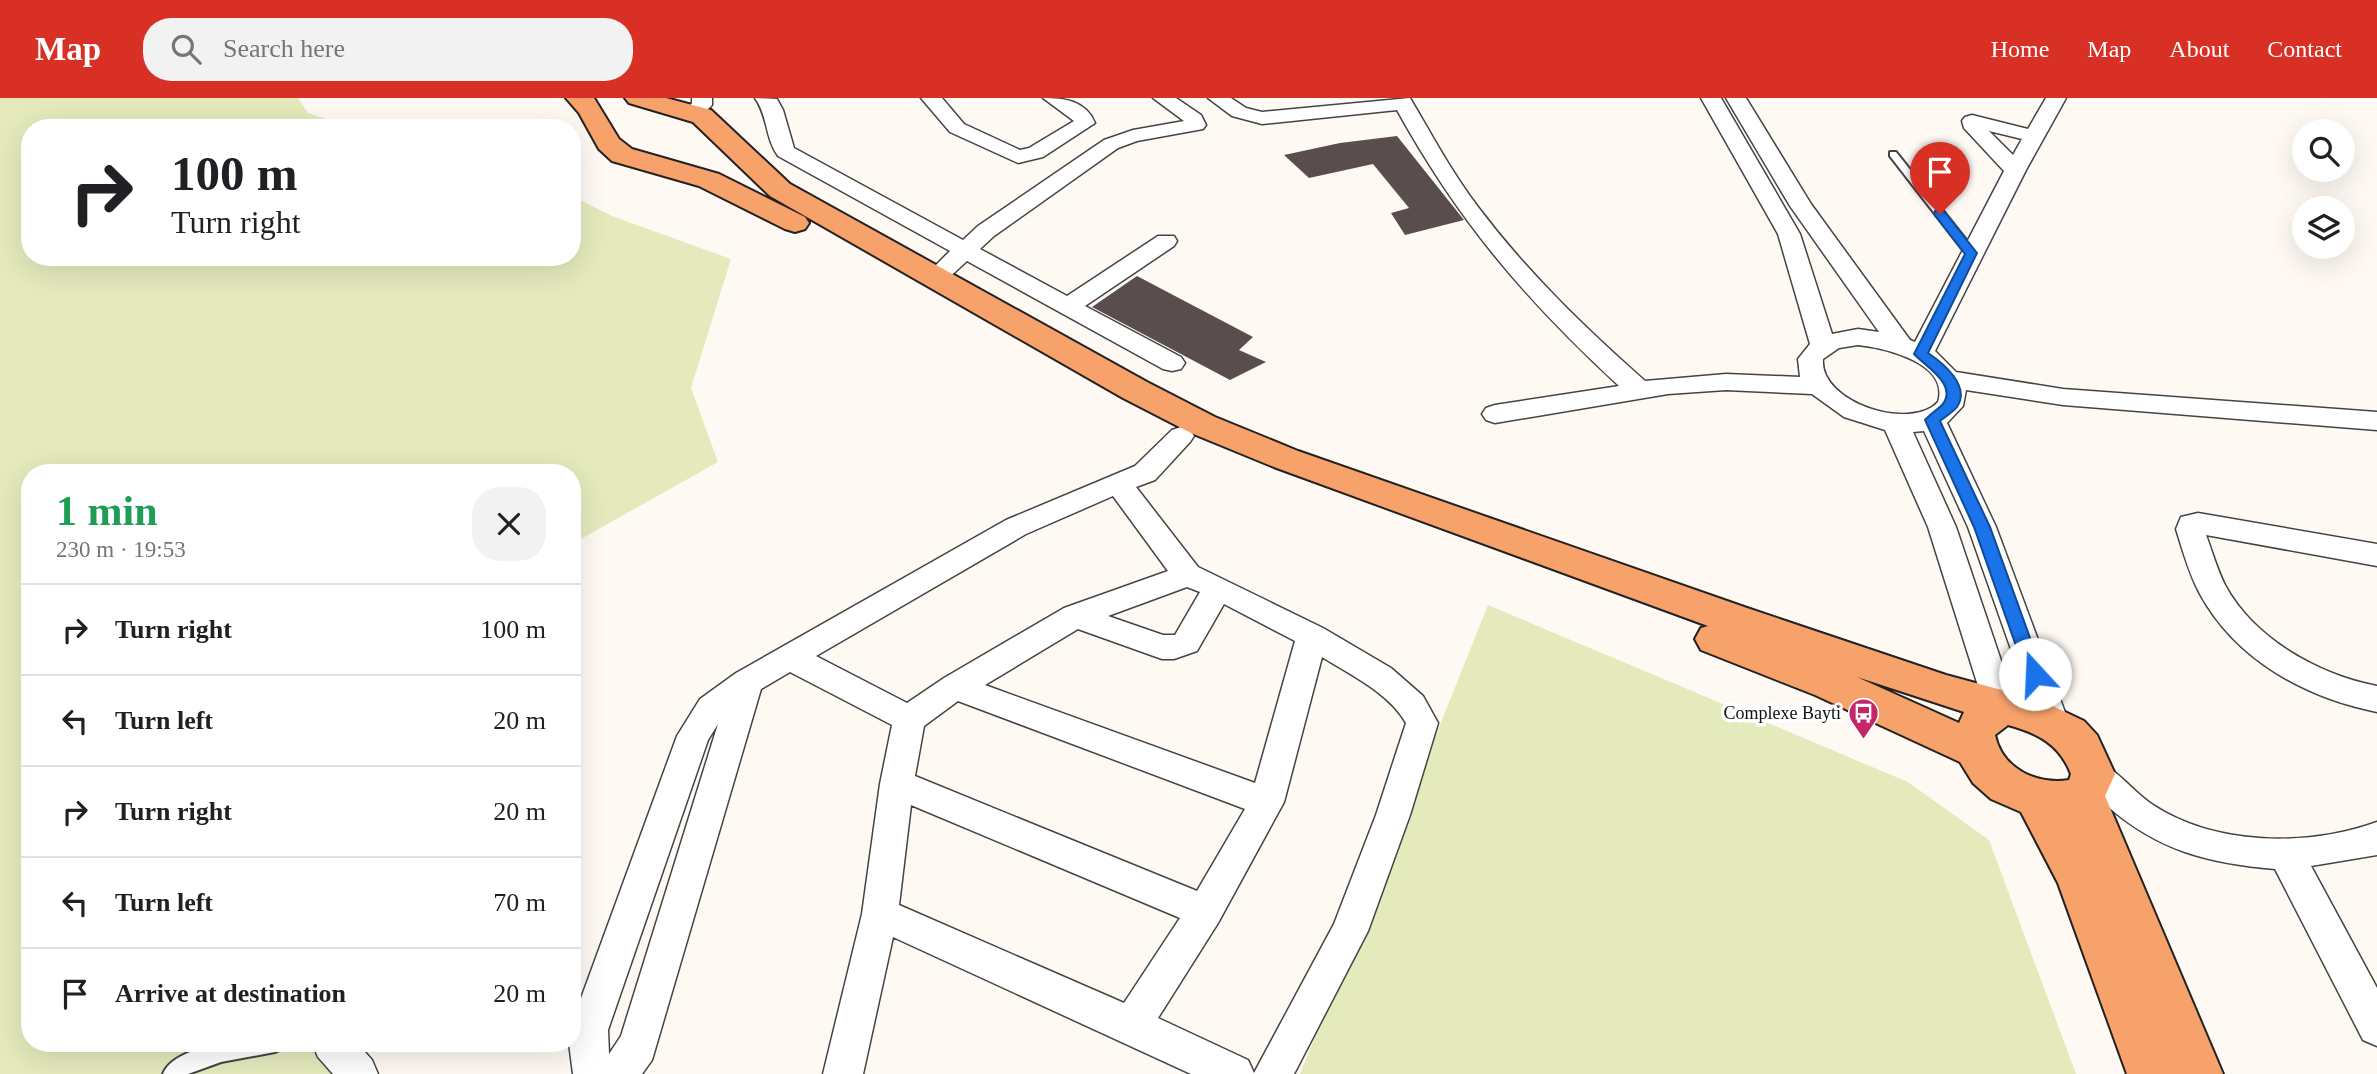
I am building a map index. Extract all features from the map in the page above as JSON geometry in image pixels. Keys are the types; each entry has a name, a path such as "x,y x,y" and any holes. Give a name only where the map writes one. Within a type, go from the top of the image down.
{"main road":[{"path":"579,98 590,107 622,150 738,192 1181,436 1277,477 1830,683 1928,725 1975,749"},
{"path":"638,98 695,122 780,190 1135,390 1244,443 1733,619 2001,708 2027,713 2053,723 2069,733 2082,747 2088,785 2197,1074"},
{"path":"622,150 611,131 631,116 652,110 695,122"},
{"path":"622,150 663,157 695,122"},
{"path":"2001,708 1989,711 1974,732 1975,749 1984,766 2000,782 2037,800 2066,802 2088,785"},
{"path":"2037,800 2079,878 2153,1074"}],"street":[{"path":"765,98 773,106 778,141 785,152 1172,363"},
{"path":"930,98 952,124 965,134 1011,155 1024,157 1036,153 1085,123 1082,116 1053,98"},
{"path":"936,278 986,230 1111,144 1133,136 1196,125 1194,119 1163,98"},
{"path":"1217,98 1239,112 1262,118 1402,101 1449,182 1512,264 1567,324 1639,390"},
{"path":"1711,98 1790,234 1823,345"},
{"path":"1736,98 1801,206 1911,350"},
{"path":"1911,350 1971,253 2056,98"},
{"path":"2015,170 1971,124 1972,121 2034,136"},
{"path":"1068,306 1166,241"},
{"path":"1858,337 1911,350 1937,366 1949,379 1954,393 1951,405 1932,420 1896,424 1865,416 1846,408 1818,386 1811,374 1810,363 1814,353 1823,345 1839,339 1858,337"},
{"path":"1949,379 2063,397 2377,421"},
{"path":"1495,414 1639,390 1726,382 1818,386"},
{"path":"1932,420 1982,527 2053,723"},
{"path":"1896,424 1942,527 2001,708"},
{"path":"593,1074 588,1048 589,1030 693,736 712,709 747,682 953,561 1016,527 1145,473 1181,436"},
{"path":"1118,483 1203,581 1312,636 1380,677 1412,705 1422,723 1350,931 1273,1074"},
{"path":"2377,555 2198,523 2191,524 2190,529 2214,592 2240,625 2283,663 2339,690 2377,698"},
{"path":"850,1071 880,914 897,784 909,719 955,687 1076,616 1203,581"},
{"path":"1076,616 1162,647 1174,647 1186,643 1203,581"},
{"path":"1132,1025 1205,911 1267,802 1312,636"},
{"path":"792,658 909,719"},
{"path":"620,1074 638,1046 747,682"},
{"path":"955,687 1267,802"},
{"path":"897,784 1205,911"},
{"path":"2088,785 2180,835 2224,849 2286,854 2367,843 2377,837"},
{"path":"2286,854 2377,1027"},
{"path":"880,914 1132,1025 1234,1074"},
{"path":"340,1052 358,1074"}],"lane":[{"path":"1893,154 1971,253"},
{"path":"172,1074 184,1064 229,1052"}],"green space":[{"path":"0,98 298,98 308,113 326,119 21,119 21,266 581,266 581,200 612,216 731,259 691,388 718,462 581,539 581,464 21,464 21,1052 342,1052 367,1074 0,1074"},
{"path":"1488,605 1908,782 1989,840 2076,1074 1300,1074"}],"building":[{"path":"1397,136 1464,220 1405,235 1391,213 1409,208 1373,164 1309,178 1284,155 1340,143"},
{"path":"1137,276 1253,337 1239,350 1266,362 1230,380 1092,307"}],"place":[{"name":"Complexe Bayti","path":"1864,740"}],"route":[{"path":"1940,214 1971,253 1921,354 1949,379 1954,393 1951,405 1932,420 1982,527 2035,674"}]}
